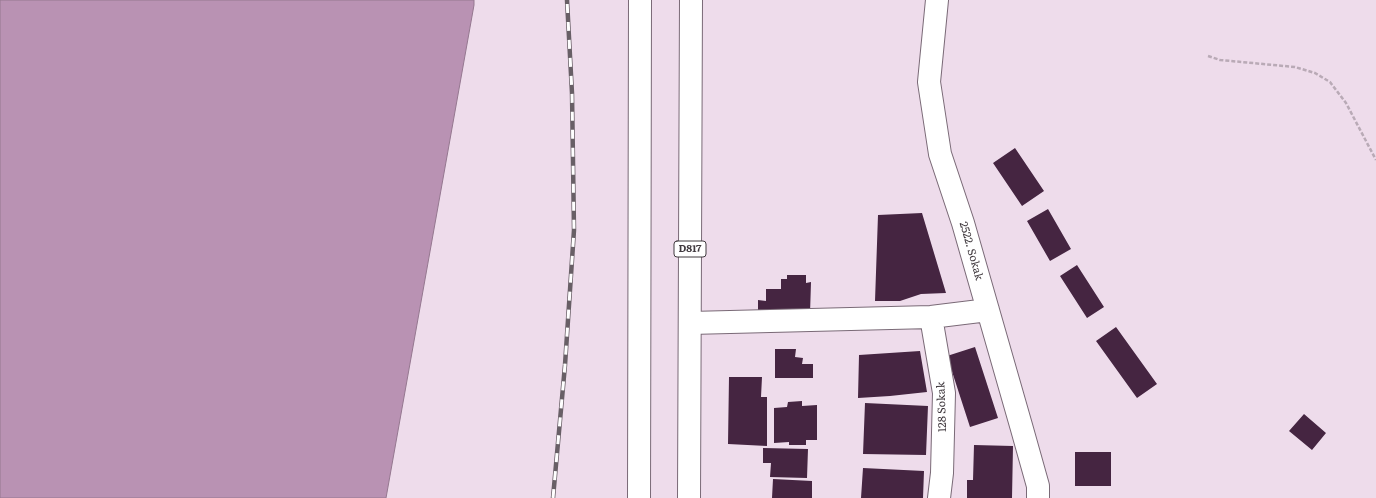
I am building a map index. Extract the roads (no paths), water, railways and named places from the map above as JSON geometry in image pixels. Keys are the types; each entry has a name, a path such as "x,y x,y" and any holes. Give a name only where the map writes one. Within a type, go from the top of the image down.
{"main road":[{"path":"639,498 640,0"},
{"name":"D817","path":"689,498 691,0"},
{"name":"2522. Sokak","path":"937,0 929,82 940,154 963,222 1038,486 1038,498"},
{"path":"690,323 931,317 988,310"},
{"name":"128 Sokak","path":"931,317 944,393 942,473 939,498"}],"railway":[{"path":"553,498 565,365 574,230 572,93 567,0"}]}
